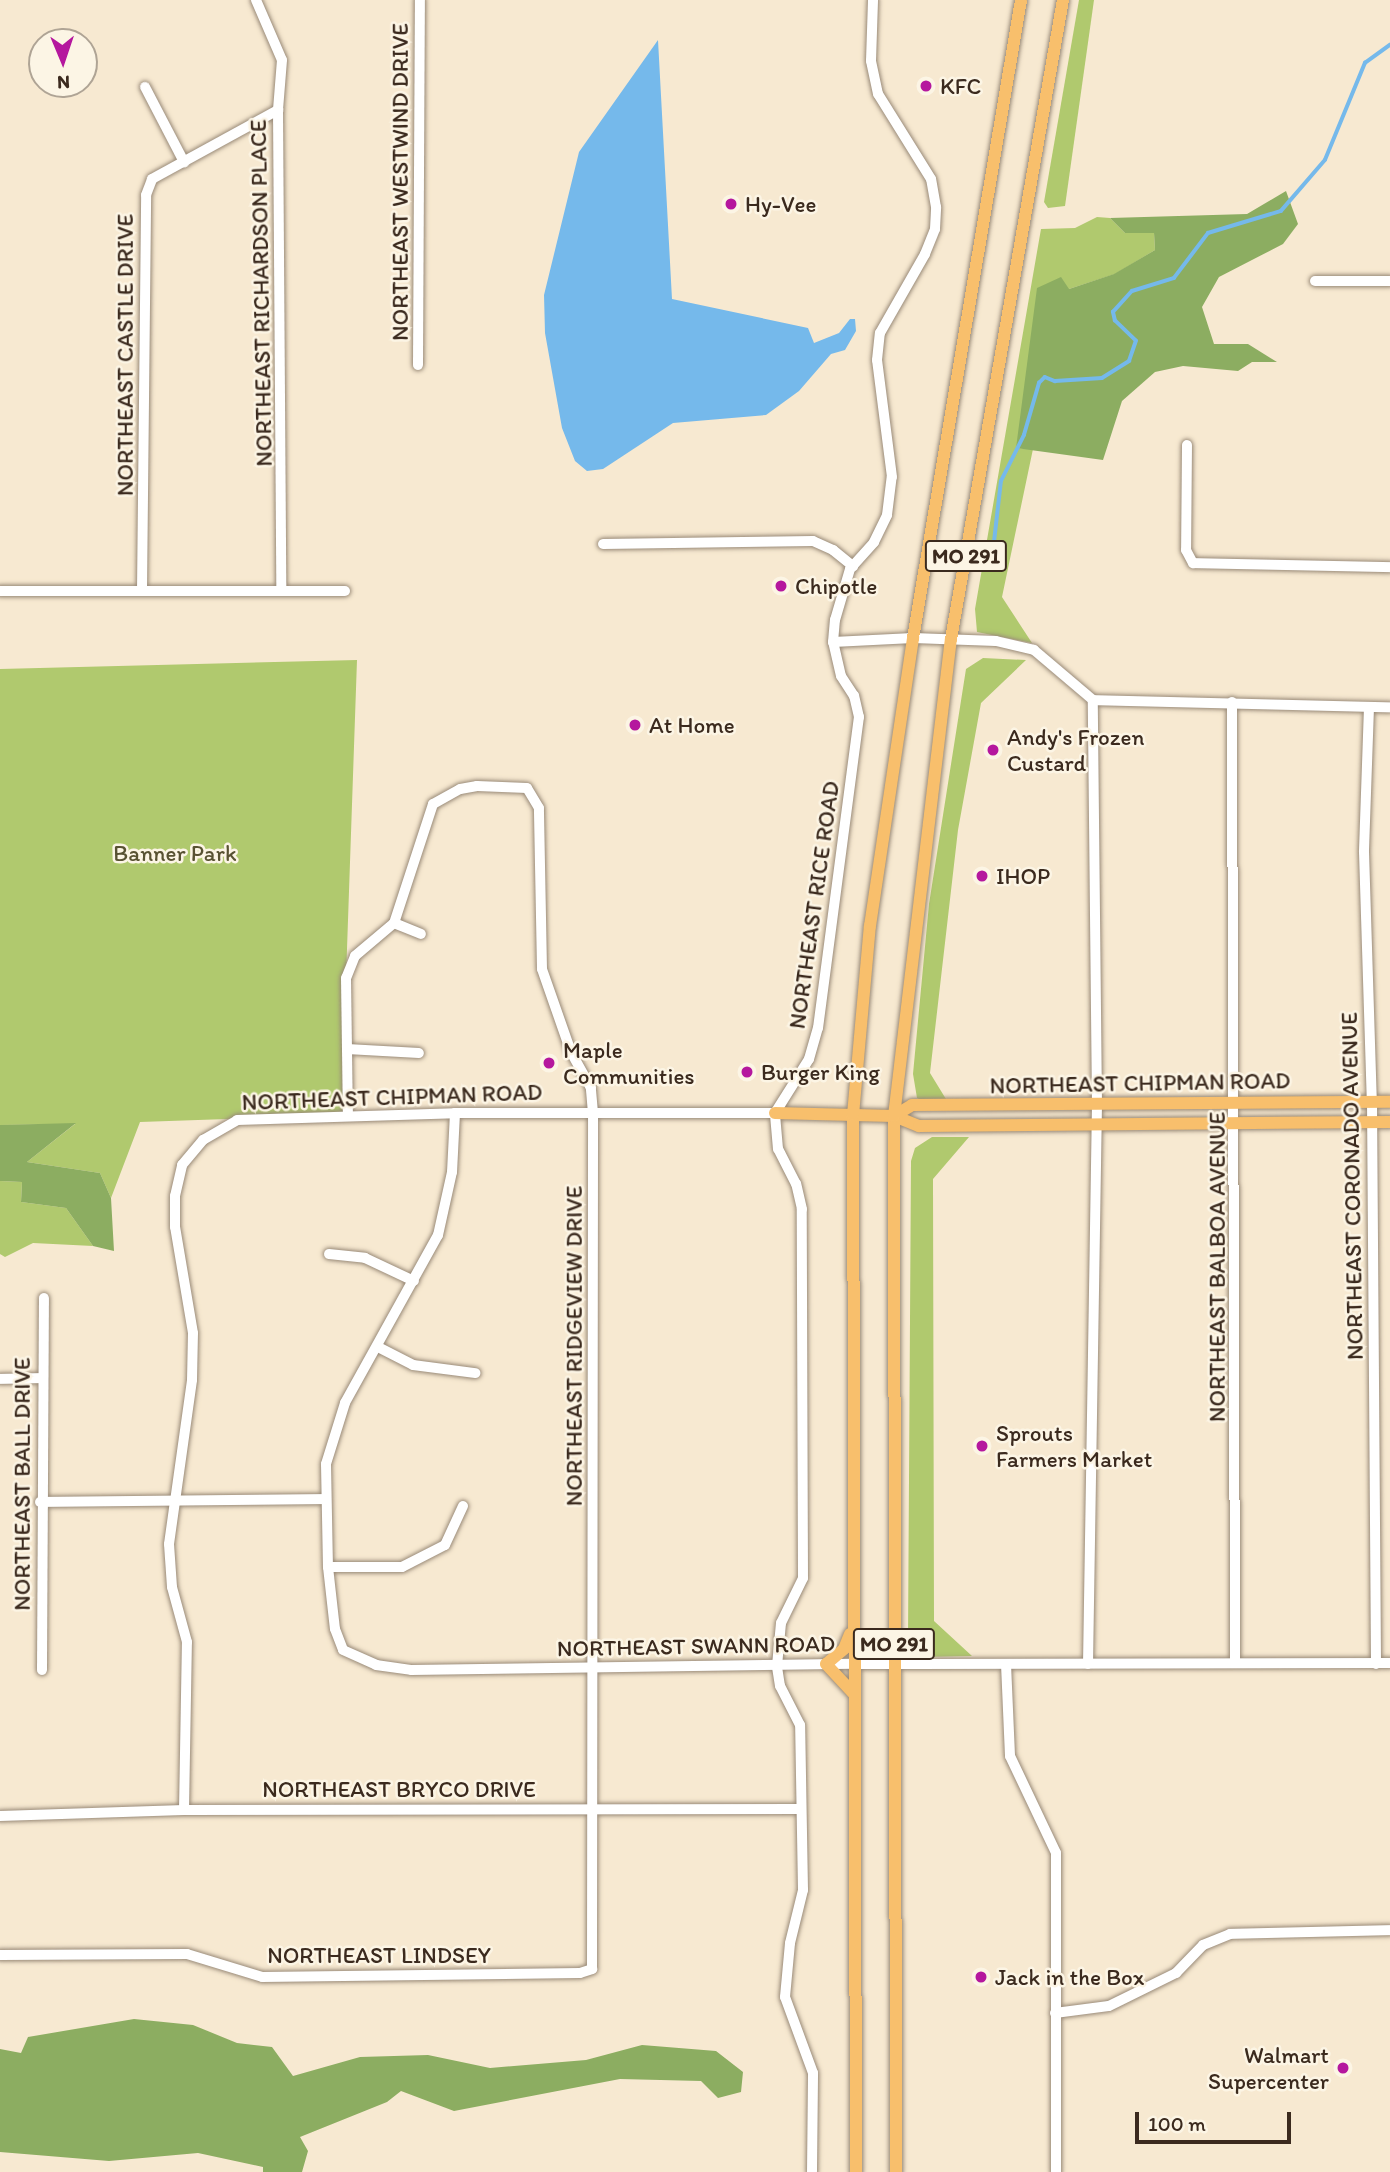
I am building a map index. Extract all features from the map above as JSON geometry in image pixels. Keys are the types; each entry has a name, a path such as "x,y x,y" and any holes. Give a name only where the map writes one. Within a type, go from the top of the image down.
{"main road":[{"name":"MO 291","path":"856,2172 852,1627 853,1115 870,926 913,638 1021,0"},
{"name":"MO 291","path":"896,2172 894,1116 951,639 1063,0"},
{"name":"NORTHEAST CHIPMAN ROAD","path":"894,1116 912,1105 1097,1106 1390,1102"},
{"path":"1008,1105 1009,1126"},
{"name":"NORTHEAST CHIPMAN ROAD","path":"775,1113 894,1116 919,1126 1390,1122"},
{"path":"852,1627 844,1649 826,1664 853,1693"}],"street":[{"name":"NORTHEAST RICHARDSON PLACE","path":"256,0 282,61 278,110 281,590"},
{"name":"NORTHEAST WESTWIND DRIVE","path":"418,365 421,0"},
{"name":"NORTHEAST RICE ROAD","path":"775,1113 809,1059 818,1028 858,724 854,696 841,676 834,642 835,620 853,566 874,542 889,502 892,477 877,360 880,333 935,229 931,179 878,94 871,61 873,0"},
{"path":"145,87 184,162"},
{"name":"NORTHEAST CASTLE DRIVE","path":"142,592 146,195 152,179 278,110"},
{"path":"1315,281 1390,281"},
{"path":"1187,445 1186,550 1193,563 1390,567"},
{"path":"603,544 813,541 834,550 853,566"},
{"path":"0,591 345,591"},
{"path":"834,642 913,638 996,641 1034,650 1093,700 1390,706"},
{"path":"1088,1664 1097,1125 1093,700"},
{"name":"NORTHEAST BALBOA AVENUE","path":"1232,702 1237,1103 1235,1663"},
{"name":"NORTHEAST CORONADO AVENUE","path":"1369,707 1364,852 1372,1102 1376,1664"},
{"name":"NORTHEAST RIDGEVIEW DRIVE","path":"394,923 433,804 460,789 477,786 527,788 539,808 542,968 571,1052 591,1088 593,1113 593,1667 590,1807 592,1969"},
{"path":"348,1115 346,978 355,956 394,923 421,934"},
{"path":"347,1049 419,1053"},
{"path":"455,1113 452,1172 438,1236 334,1429 326,1464 328,1567 402,1567 445,1545 463,1506"},
{"name":"NORTHEAST CHIPMAN ROAD","path":"173,1502 192,1380 193,1334 176,1227 175,1196 182,1165 203,1140 237,1120 455,1113 775,1113"},
{"path":"775,1113 778,1149 796,1184 802,1209 803,1578 781,1623 777,1666 780,1686 800,1725 798,1809 803,1891 790,1943 785,1997 813,2073 812,2172"},
{"path":"329,1254 365,1258 414,1281"},
{"name":"NORTHEAST BALL DRIVE","path":"42,1670 40,1378 44,1298"},
{"path":"378,1347 413,1365 475,1373"},
{"path":"0,1379 40,1378"},
{"path":"40,1502 325,1499"},
{"path":"173,1502 172,1587 187,1642 184,1810"},
{"name":"NORTHEAST SWANN ROAD","path":"328,1567 335,1629 343,1650 376,1665 411,1670 826,1664 1390,1663"},
{"path":"1006,1664 1010,1756 1056,1853 1056,2172"},
{"name":"NORTHEAST BRYCO DRIVE","path":"0,1816 184,1810 590,1807 798,1809"},
{"path":"1055,2013 1109,2006 1176,1973 1203,1945 1230,1934 1390,1930"},
{"name":"NORTHEAST LINDSEY","path":"0,1955 187,1954 262,1977 580,1973 592,1969"}],"green space":[{"path":"1079,0 1094,0 1065,206 1048,208 1044,202"},
{"path":"1286,191 1298,224 1283,244 1219,277 1202,307 1214,344 1248,344 1277,362 1252,362 1238,371 1183,366 1155,372 1122,401 1103,460 1016,448 1037,288 1061,277 1069,289 1114,274 1155,250 1154,233 1125,233 1110,218 1247,214"},
{"path":"1097,217 1110,218 1125,233 1154,233 1155,250 1115,274 1069,289 1016,448 1033,449 1002,597 1032,643 977,632 975,609 1041,229 1075,228"},
{"path":"983,658 1026,660 981,703 958,830 930,1073 949,1104 925,1102 917,1098 913,1074 929,904 966,669"},
{"name":"Banner Park","path":"357,660 346,978 348,1115 140,1122 111,1198 100,1173 27,1162 75,1124 0,1125 0,669"},
{"path":"76,1123 27,1162 100,1173 111,1198 114,1251 93,1246 66,1208 21,1202 22,1182 0,1181 0,1125"},
{"path":"932,1137 969,1137 933,1179 934,1621 972,1656 922,1657 910,1648 908,1638 911,1161 915,1148"},
{"path":"0,1181 22,1182 21,1202 66,1208 93,1246 33,1243 5,1257 0,1254"},
{"path":"134,2019 193,2025 237,2043 272,2047 293,2076 360,2057 428,2055 490,2068 586,2060 642,2045 716,2051 743,2072 741,2092 718,2098 701,2081 620,2079 454,2111 401,2091 387,2102 300,2137 308,2151 302,2172 263,2172 263,2167 198,2153 109,2161 0,2152 0,2049 21,2053 28,2037"}],"water":[{"path":"658,40 672,299 808,328 814,343 839,333 850,319 855,319 856,331 845,350 831,354 799,391 766,415 673,423 603,469 587,471 575,461 562,428 545,333 544,295 579,152"}],"waterway":[{"path":"994,542 1001,481 1024,435 1039,383 1045,377 1055,381 1102,378 1129,361 1136,341 1115,321 1113,312 1132,291 1174,278 1208,233 1281,211 1325,160 1365,63 1390,45"}],"place":[{"name":"KFC","path":"926,86"},
{"name":"Hy-Vee","path":"731,204"},
{"name":"Chipotle","path":"781,586"},
{"name":"At Home","path":"635,725"},
{"name":"Andy's Frozen Custard","path":"993,750"},
{"name":"IHOP","path":"982,876"},
{"name":"Maple Communities","path":"549,1063"},
{"name":"Burger King","path":"747,1072"},
{"name":"Sprouts Farmers Market","path":"982,1446"},
{"name":"Jack in the Box","path":"981,1977"},
{"name":"Walmart Supercenter","path":"1343,2068"}]}
